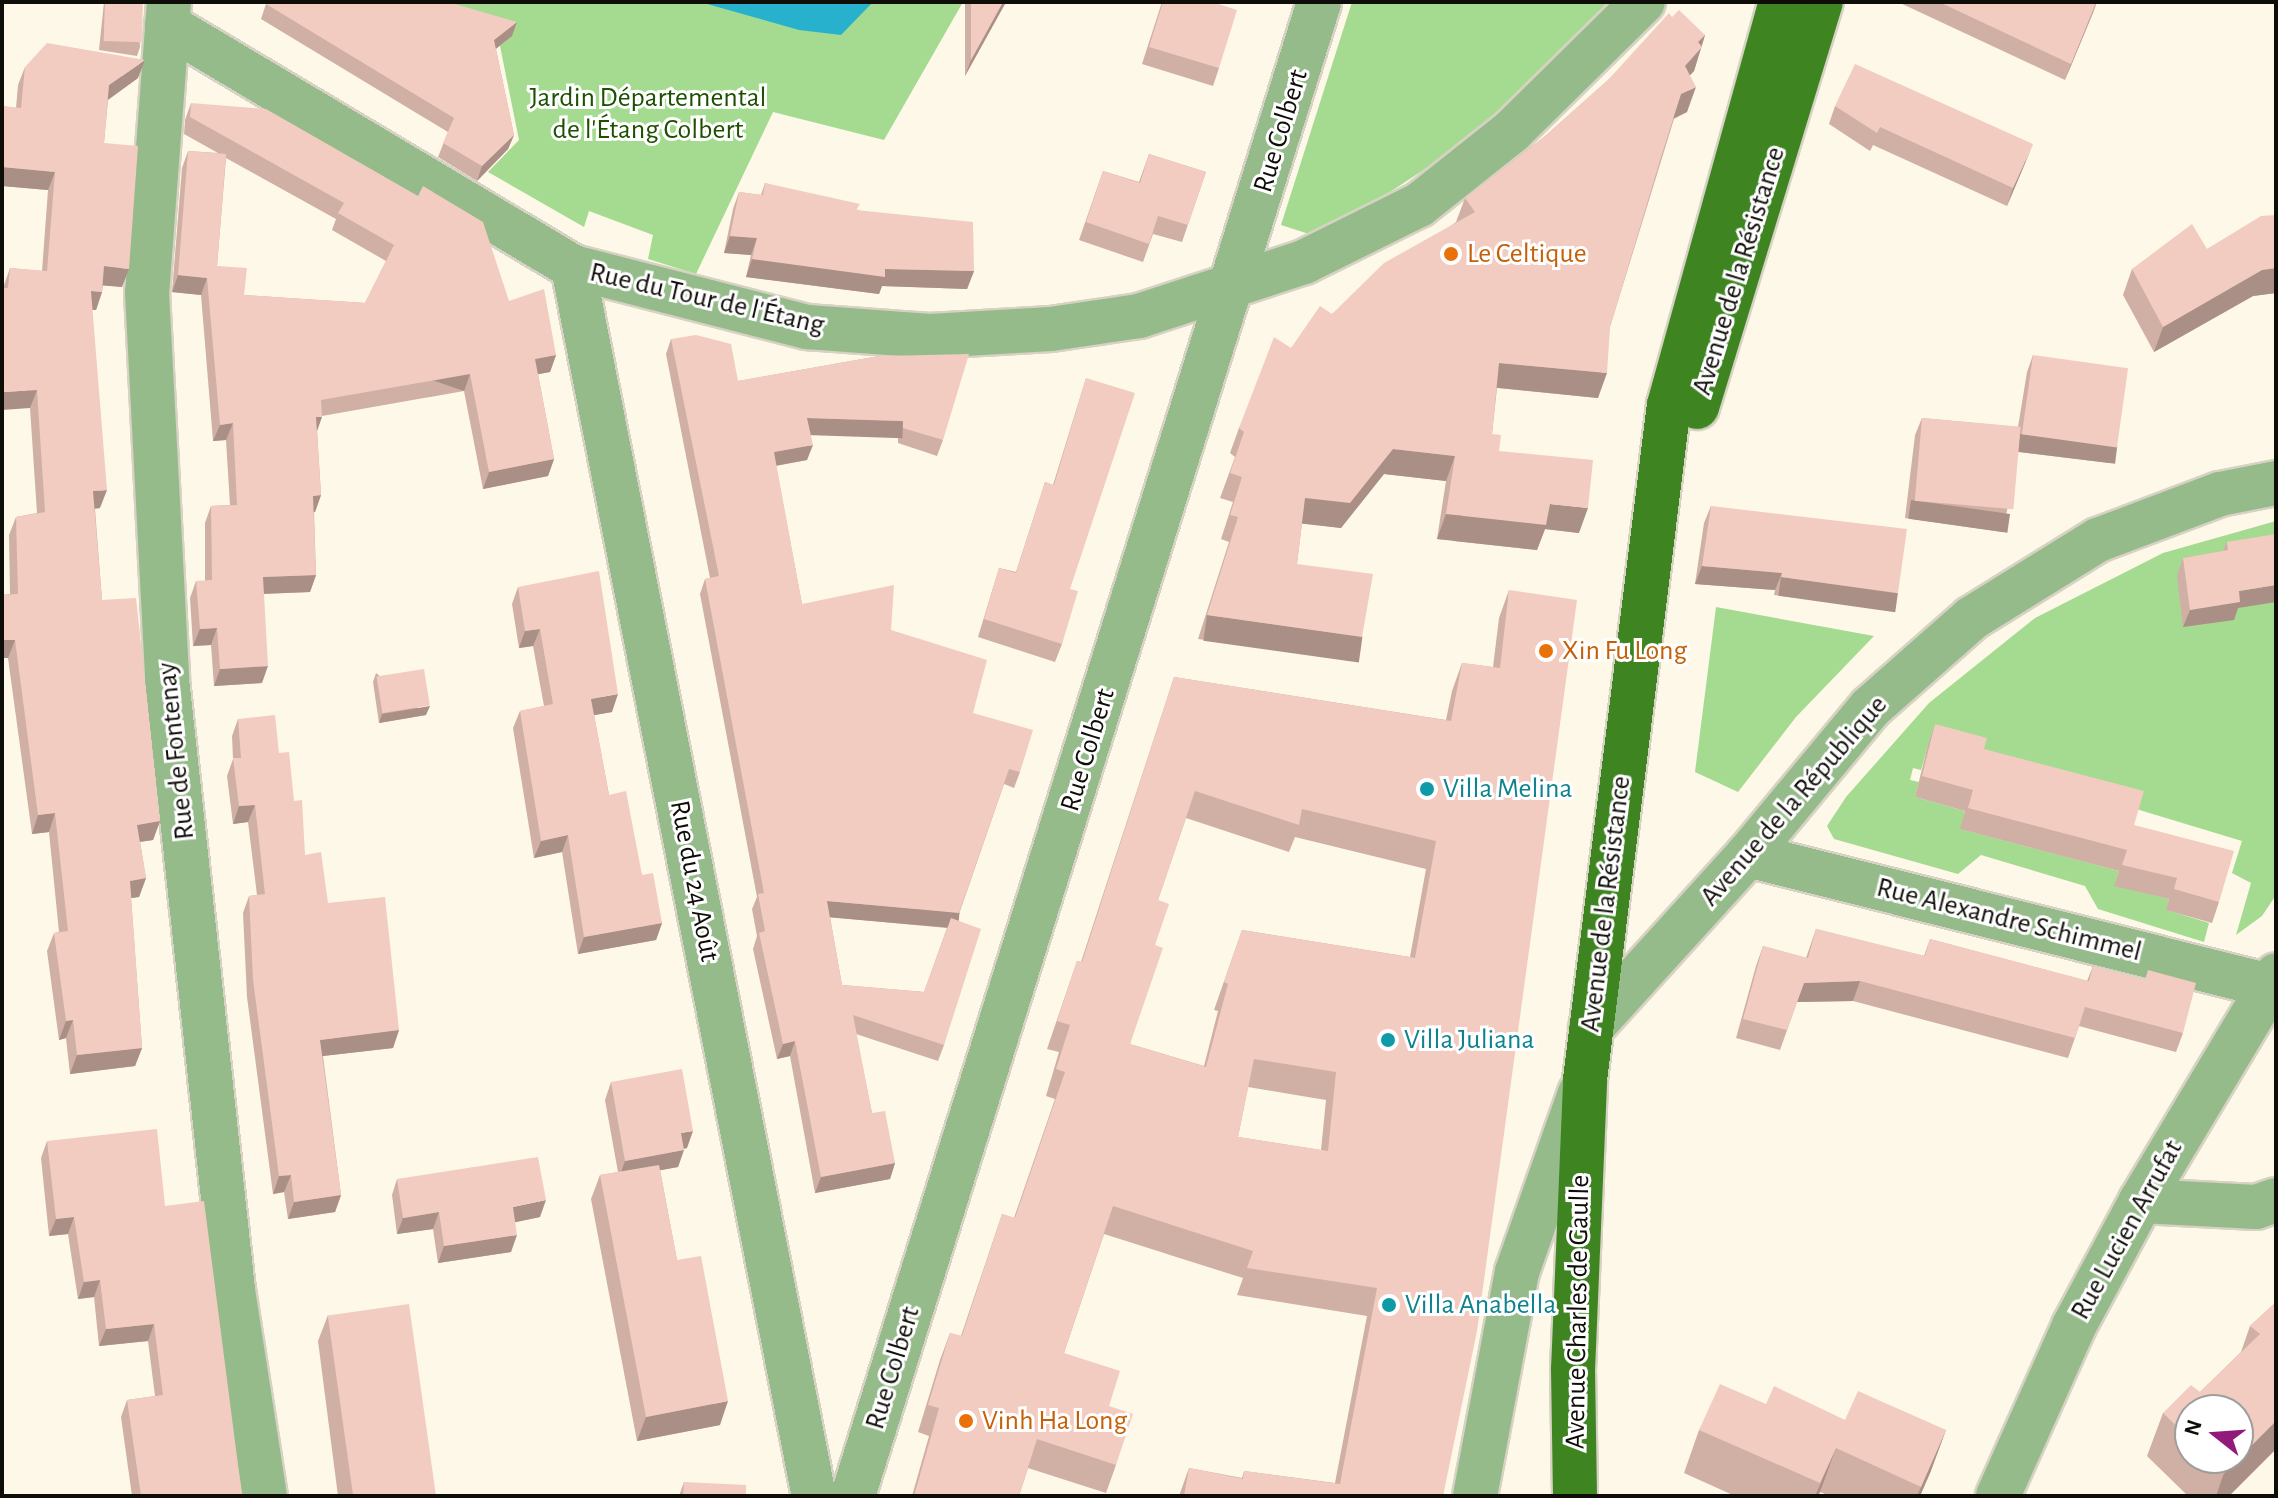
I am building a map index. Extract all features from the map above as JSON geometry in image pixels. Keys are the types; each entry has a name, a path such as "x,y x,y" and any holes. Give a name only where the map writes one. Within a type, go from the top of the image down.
{"main road":[{"name":"Avenue de la Résistance","path":"1585,1080 1669,405 1781,2"},
{"name":"Avenue de la Résistance","path":"1651,538 1704,388 1821,2"},
{"name":"Avenue Charles de Gaulle","path":"1575,1496 1573,1370 1585,1080"}],"street":[{"name":"Rue du Tour de l'Étang","path":"168,14 573,267 807,327 930,336 1051,329 1139,316 1233,288 1304,262 1419,205 1512,131 1643,2"},
{"name":"Rue Colbert","path":"853,1496 1233,288 1319,3"},
{"name":"Rue de Fontenay","path":"168,14 147,293 167,679 233,1290 265,1496"},
{"name":"Rue du 24 Août","path":"573,267 814,1496"},
{"name":"Avenue de la République","path":"1591,1028 1748,855 1870,708 1972,618 2098,540 2220,494 2276,483"},
{"name":"Rue Alexandre Schimmel","path":"1748,855 2272,981"},
{"name":"Rue Lucien Arrufat","path":"1998,1496 2074,1326 2141,1201 2272,981"},
{"path":"1475,1496 1517,1272 1585,1080"},
{"path":"2141,1201 2256,1207 2276,1200"}],"green space":[{"name":"Jardin Départemental de l'Étang Colbert","path":"391,2 963,2 884,140 773,112 696,274 648,259 653,235 589,211 584,227 488,172 519,140 500,46"},
{"path":"1352,2 1610,2 1558,63 1466,142 1390,192 1309,234 1281,225"},
{"path":"2276,521 2276,895 2262,916 2236,935 2251,883 2232,873 2242,841 1928,746 1921,770 1913,768 1910,780 1919,782 1915,797 1965,811 1961,829 2119,871 2115,885 2169,899 2167,910 2209,923 2204,942 2098,909 2085,886 1981,855 1958,874 1834,839 1827,826 1846,797 1929,703 2035,618 2163,553"},
{"path":"1716,607 1874,636 1796,717 1738,792 1695,772"}],"water":[{"path":"700,2 873,2 841,35 799,30"}],"building":[{"path":"105,2 143,3 142,42 104,41"},
{"path":"448,2 517,22 494,40 514,135 482,166 443,143 454,118 266,4"},
{"path":"971,2 1003,2 971,60"},
{"path":"1163,2 1212,2 1237,10 1219,68 1149,47"},
{"path":"1939,2 2096,2 2071,64"},
{"path":"1679,10 1705,35 1698,42 1702,47 1685,66 1696,87 1681,94 1661,157 1610,327 1607,373 1499,363 1492,434 1501,435 1499,451 1593,460 1588,508 1550,504 1546,525 1446,514 1455,456 1393,449 1350,503 1305,498 1297,564 1373,574 1362,637 1207,615 1238,517 1230,515 1242,477 1230,473 1244,432 1239,428 1274,337 1291,348 1320,306 1332,314 1384,263 1475,212 1465,198 1544,137 1608,80 1669,13 1672,17"},
{"path":"47,43 145,60 109,85 104,143 138,146 129,269 104,266 102,292 91,291 107,490 93,491 102,600 136,598 160,821 137,825 146,878 130,881 142,1048 77,1055 73,1020 66,1021 54,933 68,931 55,813 38,815 15,640 2,640 2,595 18,594 16,517 45,512 37,390 2,392 2,288 8,288 10,268 47,271 55,172 2,167 2,106 21,108 25,67"},
{"path":"1855,64 2033,144 2013,188 1880,127 1877,133 1835,106"},
{"path":"191,103 266,109 418,196 423,186 483,222 509,301 544,289 556,355 535,359 554,459 489,472 470,374 321,400 322,417 316,417 321,495 313,496 316,575 263,577 268,666 220,669 217,628 200,629 196,581 212,580 211,506 237,505 233,423 220,425 207,278 178,275 188,151 226,154 217,266 247,268 244,295 365,303 394,245 338,213 344,203 190,117"},
{"path":"1149,154 1206,172 1188,225 1158,216 1149,244 1086,222 1103,171 1140,183"},
{"path":"765,183 860,204 856,210 973,222 974,271 885,269 885,277 752,259 757,238 730,236 739,192 763,195"},
{"path":"2276,215 2276,268 2262,270 2163,327 2132,269 2192,224 2207,249 2261,216"},
{"path":"696,335 731,344 738,381 879,356 969,354 943,440 903,428 903,421 807,418 813,445 774,452 802,604 894,585 891,630 987,660 973,713 1033,730 1020,772 1009,769 959,913 827,901 842,985 924,992 951,918 981,929 944,1045 853,1015 872,1113 885,1111 895,1163 821,1177 795,1041 783,1044 759,933 765,931 758,894 764,893 705,579 719,576 671,339"},
{"path":"2033,355 2128,368 2117,448 2022,434"},
{"path":"1086,378 1135,393 1070,589 1078,591 1062,644 984,619 999,568 1016,573 1045,482 1054,485"},
{"path":"1922,418 2021,427 2013,509 1915,501"},
{"path":"1711,506 1907,529 1898,593 1781,577 1782,573 1702,566"},
{"path":"2276,534 2276,585 2239,591 2240,602 2190,610 2183,558 2228,550 2227,542"},
{"path":"599,571 618,694 591,699 609,795 626,791 642,875 653,873 662,923 584,937 568,835 541,841 520,711 553,704 540,629 525,631 518,587"},
{"path":"1509,590 1577,600 1477,1331 1443,1496 1184,1496 1189,1468 1243,1479 1244,1471 1340,1484 1377,1288 1247,1268 1253,1251 1113,1206 1064,1353 1120,1371 1109,1406 1133,1414 1116,1465 1037,1439 1019,1496 914,1496 939,1408 928,1405 950,1333 962,1336 1002,1214 1015,1218 1065,1072 1056,1069 1070,1025 1057,1021 1077,961 1082,962 1174,677 1451,721 1462,663 1500,668","holes":["1195,791 1299,825 1302,809 1436,841 1415,958 1242,930 1224,982 1228,984 1206,1067 1130,1044 1163,948 1155,945 1169,904 1158,900","1254,1059 1336,1072 1328,1151 1238,1137"]},
{"path":"424,669 430,706 382,713 377,677"},
{"path":"275,715 279,753 289,752 294,801 302,800 305,855 321,852 328,903 385,897 399,1030 320,1040 341,1195 294,1202 291,1175 279,1176 253,980 249,896 265,894 255,805 239,806 233,758 241,758 238,719"},
{"path":"1935,724 1987,738 1984,749 2144,791 2134,825 2234,851 2219,902 2174,889 2177,878 2122,865 2127,850 1968,808 1973,790 1922,776"},
{"path":"1816,929 1925,956 1930,939 2089,981 2093,966 2145,980 2148,970 2196,983 2183,1033 2085,1007 2075,1038 1860,981 1804,983 1787,1030 1743,1019 1763,946 1808,958"},
{"path":"682,1069 693,1131 681,1133 684,1150 625,1161 611,1082"},
{"path":"157,1129 165,1206 204,1201 242,1496 141,1496 127,1400 163,1395 154,1324 106,1329 100,1280 84,1282 74,1217 56,1219 47,1141"},
{"path":"538,1157 546,1200 513,1207 517,1235 444,1246 439,1212 403,1218 397,1179"},
{"path":"659,1165 677,1260 701,1256 728,1401 646,1417 600,1175"},
{"path":"2276,1302 2276,1421 2254,1443 2254,1394 2182,1394 2191,1385 2200,1392 2260,1334 2250,1326"},
{"path":"409,1304 436,1496 353,1496 328,1315"},
{"path":"1720,1384 1766,1404 1774,1386 1845,1420 1858,1391 1946,1430 1921,1487 1836,1448 1820,1483 1699,1430"},
{"path":"2174,1402 2174,1424 2163,1413"},
{"path":"684,1482 746,1485 746,1496 683,1496"}],"place":[{"name":"Le Celtique","path":"1451,254"},
{"name":"Xin Fu Long","path":"1546,651"},
{"name":"Villa Melina","path":"1427,789"},
{"name":"Villa Juliana","path":"1388,1040"},
{"name":"Villa Anabella","path":"1389,1305"},
{"name":"Vinh Ha Long","path":"966,1421"}]}
